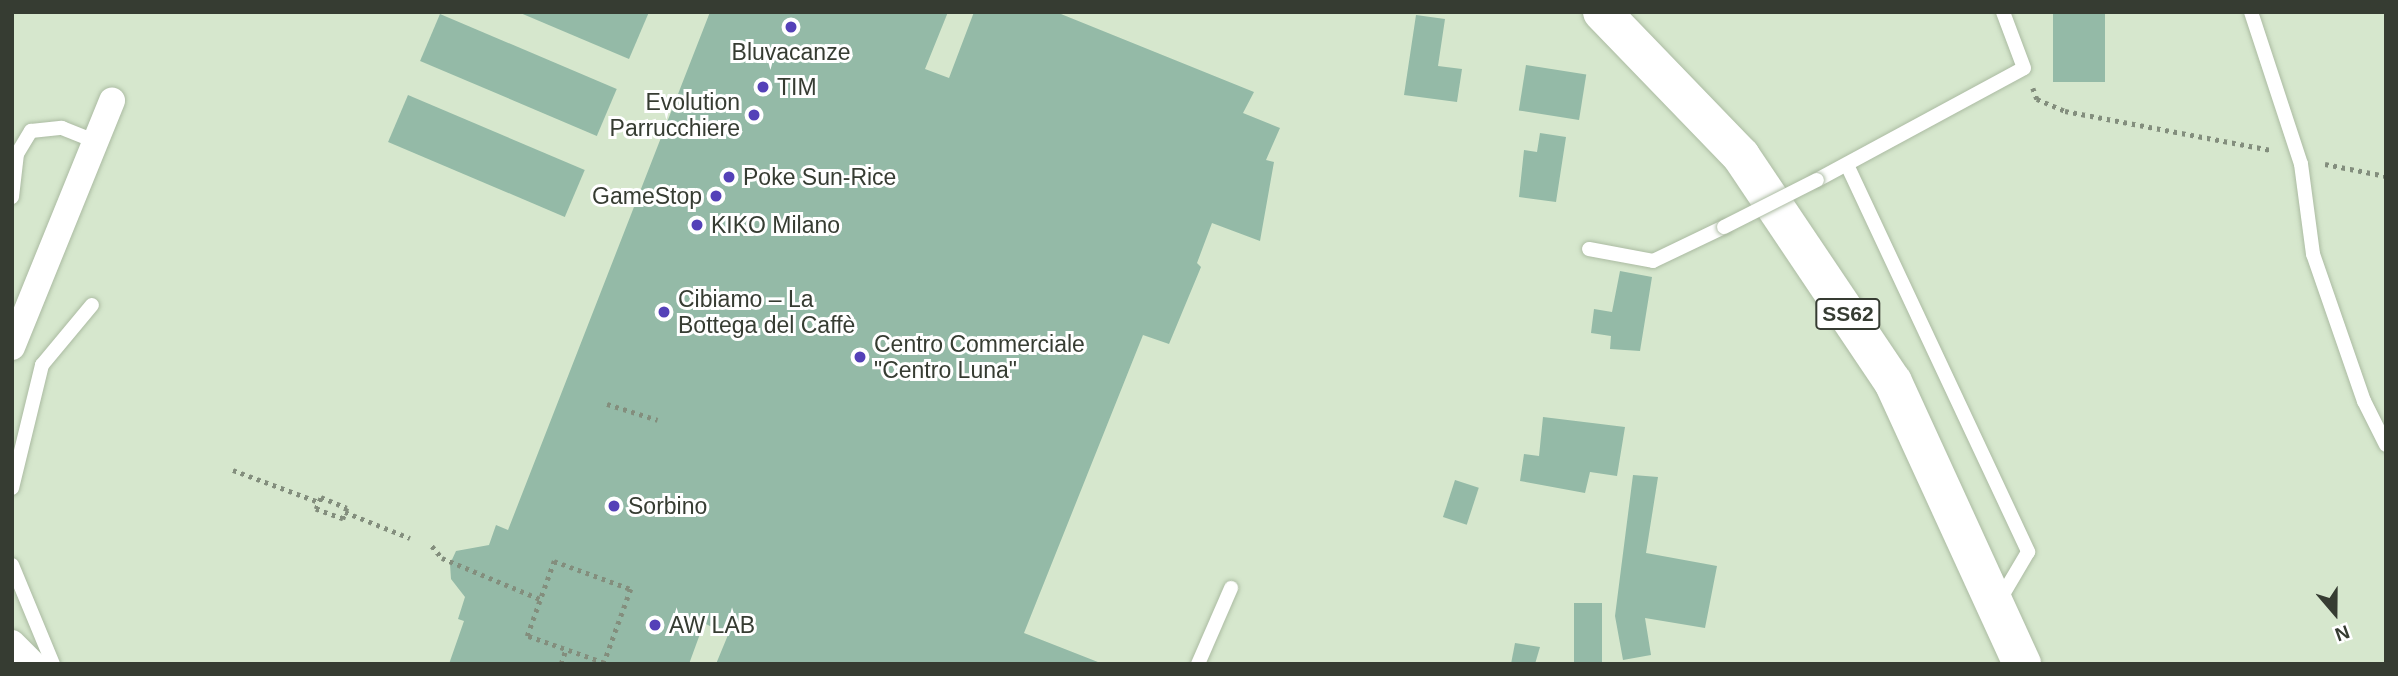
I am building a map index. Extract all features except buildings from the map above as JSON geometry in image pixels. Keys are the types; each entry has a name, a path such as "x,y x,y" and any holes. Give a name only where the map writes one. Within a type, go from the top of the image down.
{"main road":[{"name":"SS62","path":"1602,12 1741,156 1893,382 2022,664"}],"street":[{"path":"12,347 112,101"},
{"path":"12,643 33,664"}],"lane":[{"path":"1588,249 1653,261 1848,167 2024,68 2003,12"},
{"path":"2250,12 2299,157 2313,254 2364,401 2386,445"},
{"path":"12,197 17,153 31,131 62,128 96,142"},
{"path":"1848,167 2028,552 1996,606"},
{"path":"12,488 43,365 92,305"},
{"path":"12,565 53,664"},
{"path":"1198,664 1231,588"}],"path":[{"path":"2024,68 2037,99 2065,111 2386,176"},
{"path":"607,404 658,420"},
{"path":"233,470 319,502"},
{"path":"321,497 347,508 343,519 316,509 319,502 321,497"},
{"path":"345,513 411,538"},
{"path":"432,546 442,558 540,599"},
{"path":"554,561 631,589 604,663 527,636 540,599 554,561"},
{"path":"561,664 566,649"}],"place":[{"name":"Bluvacanze","path":"791,27"},
{"name":"TIM","path":"763,87"},
{"name":"Evolution Parrucchiere","path":"754,115"},
{"name":"Poke Sun-Rice","path":"729,177"},
{"name":"GameStop","path":"716,196"},
{"name":"KIKO Milano","path":"697,225"},
{"name":"Cibiamo – La Bottega del Caffè","path":"664,312"},
{"name":"Centro Commerciale \"Centro Luna\"","path":"860,357"},
{"name":"Sorbino","path":"614,506"},
{"name":"AW LAB","path":"655,625"}]}
